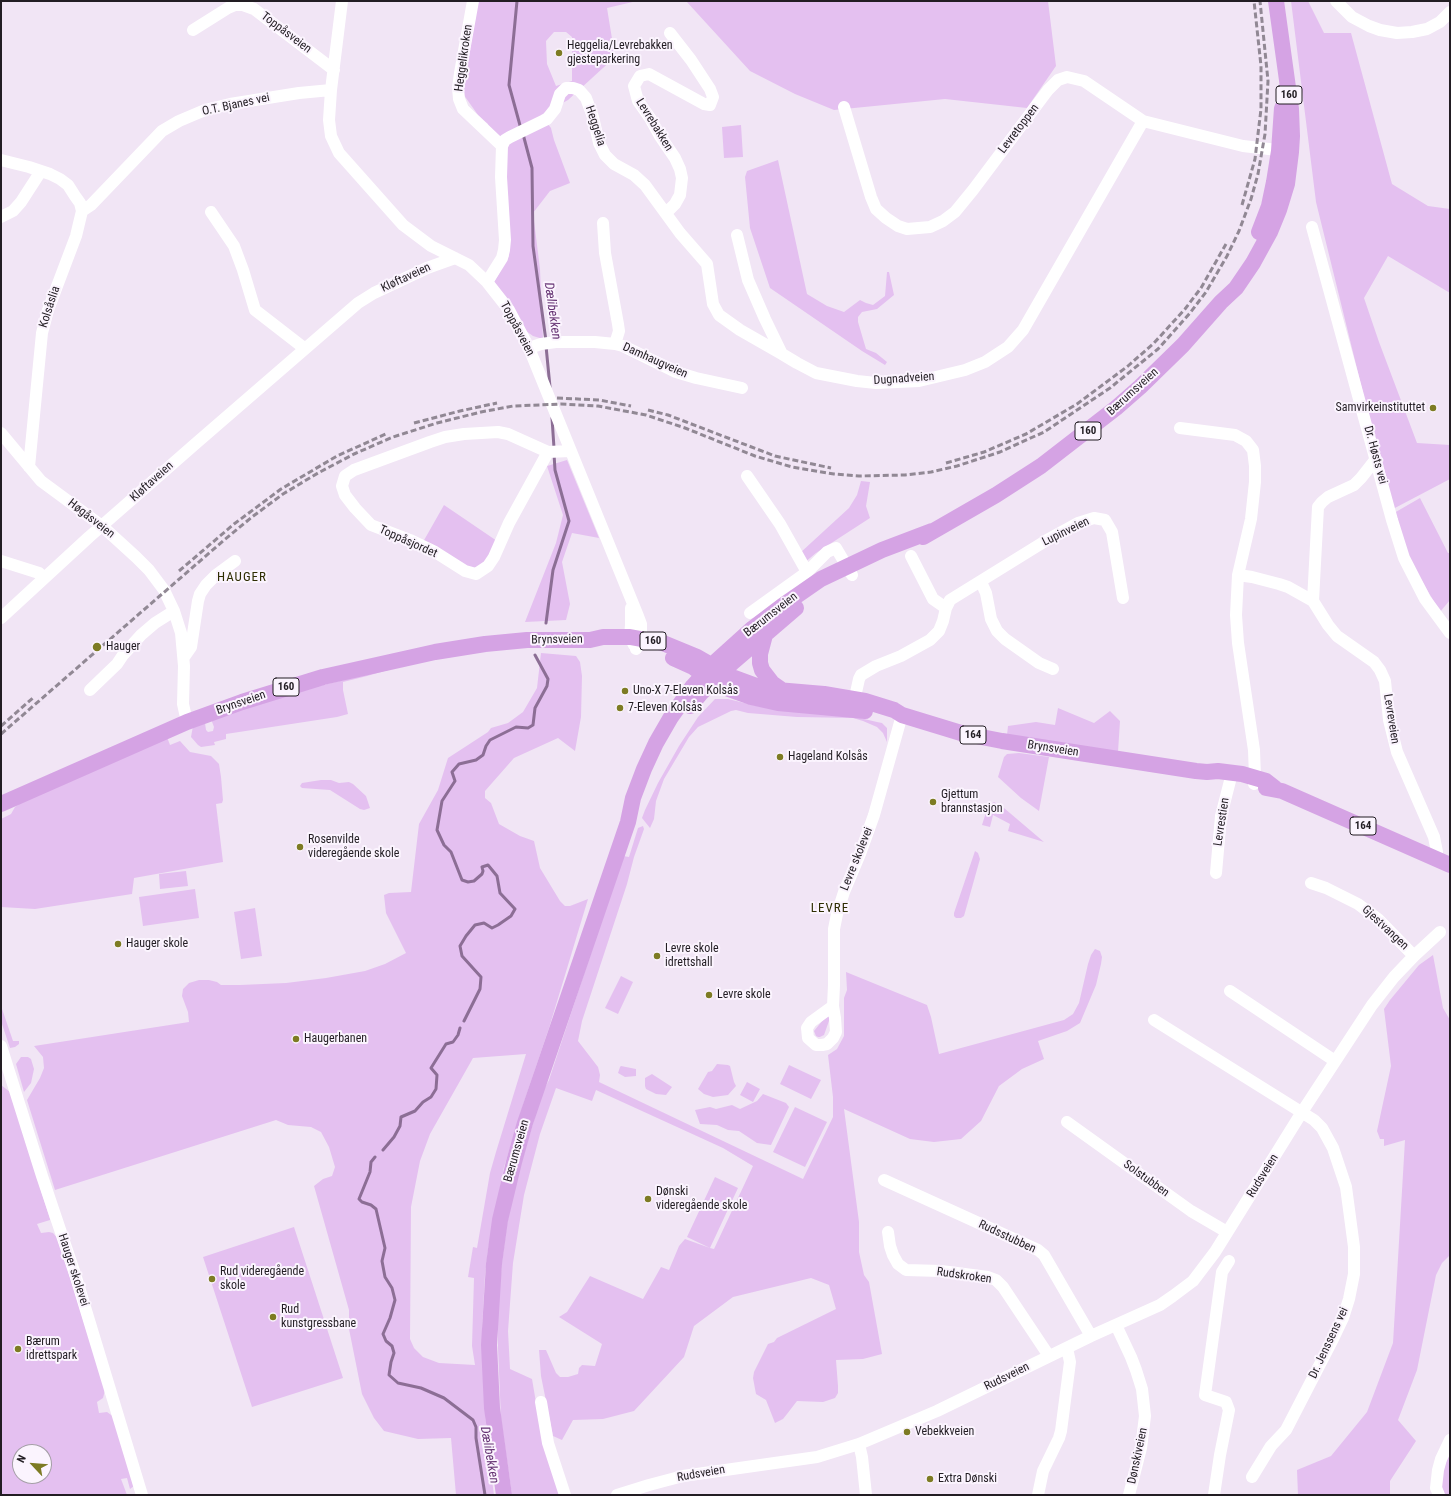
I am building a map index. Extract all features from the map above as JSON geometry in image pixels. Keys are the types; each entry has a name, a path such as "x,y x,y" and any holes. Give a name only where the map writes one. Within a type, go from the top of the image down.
{"main road":[{"name":"Bærumsveien","path":"713,673 765,635 792,610 850,570 888,548 932,531 1017,482 1041,466 1094,426 1140,387 1236,288 1262,248 1284,196 1279,151 1292,136 1291,109 1276,1"},
{"name":"Bærumsveien","path":"504,1495 497,1455 492,1408 490,1352 490,1322 494,1264 500,1220 524,1123 628,822 633,798 656,743 672,717 754,628 782,606 821,579 850,570"},
{"path":"765,635 760,654 762,670 772,683 782,690"},
{"name":"Brynsveien","path":"1,804 187,722 310,680 428,653 485,644 527,640 590,640 602,644 636,642 649,650 693,667 765,688 824,694 891,716 902,715 961,733 1002,742 1207,772 1217,777 1231,776 1255,781 1263,788 1275,788 1450,865"},
{"name":"Brynsveien","path":"713,673 732,690 762,700 790,704 853,704"}],"street":[{"name":"Toppåsveien","path":"342,1 329,120 331,136 339,153 403,225 431,246 469,265 487,282 509,310 529,348 641,624 636,642"},
{"name":"Heggelikroken","path":"473,1 460,73 458,88 459,99 463,109 504,143"},
{"path":"1336,1 1352,17 1363,23 1380,30 1397,33 1428,29 1440,22 1450,12"},
{"name":"Toppåsveien","path":"193,30 235,4 243,5 254,9 334,70"},
{"name":"Levrebakken","path":"666,213 675,204 680,195 682,188 680,169 675,158 638,100 634,86 640,76 649,74 704,104 710,105 712,102 710,89 691,60 670,33"},
{"name":"Levretoppen","path":"844,107 876,209 898,226 907,229 930,227 943,222 955,212 1048,90 1058,80 1067,77 1084,81 1143,121 1251,148 1279,151"},
{"name":"Heggelia","path":"504,143 552,115 557,100 566,88 579,90 586,98 593,117 599,143 605,155 614,164 634,175 645,184 680,233 707,264 708,278 715,311 740,330 782,354"},
{"name":"O.T. Bjanes vei","path":"82,211 91,205 162,131 180,121 205,110 230,104 299,93 332,90"},
{"name":"Dugnadveien","path":"782,354 816,373 876,383 919,381 965,370 985,362 1008,347 1023,330 1143,121"},
{"path":"487,282 502,258 504,250 505,240 500,177 504,143"},
{"path":"1,160 41,171 60,179 68,185 80,203 82,211"},
{"path":"1,217 13,211 21,202 41,171"},
{"name":"Kolsåslia","path":"29,467 42,333 50,303 76,236 82,211"},
{"path":"211,212 234,246 255,310 304,348"},
{"name":"Damhaugveien","path":"603,223 605,253 619,331 615,344"},
{"name":"Dr. Høsts vei","path":"1312,227 1392,520 1404,558 1425,599 1448,630"},
{"path":"737,235 748,280 782,354"},
{"name":"Kløftaveien","path":"1,618 102,526 304,348 364,299 426,268 455,258"},
{"name":"Damhaugveien","path":"529,348 541,344 556,342 595,342 615,344 623,346 676,372 742,388"},
{"path":"1180,428 1235,435 1246,441 1252,450 1255,466 1255,482 1251,519 1238,575 1236,599 1238,643 1254,750 1255,781"},
{"name":"Toppåsjordet","path":"548,452 516,510 494,557 488,566 476,574 465,571 435,552 410,540 371,525 358,512 345,495 342,486 345,476 354,470 445,437 464,434 484,432 508,434 548,452 570,450"},
{"name":"Høgåsveien","path":"1,433 44,483 102,526 136,557 156,579 169,600 181,633 184,657 183,704 187,722"},
{"path":"1313,601 1318,507 1328,498 1354,485 1376,459"},
{"path":"747,476 780,524 807,572"},
{"name":"Lupinveien","path":"946,608 950,600 1047,540 1078,523 1094,518 1105,520 1112,532 1123,598"},
{"name":"Bærumsveien","path":"750,613 807,572 827,552 836,548 850,570"},
{"path":"853,704 861,675 876,666 901,656 930,640 939,632 943,622 946,608 933,599 911,556"},
{"name":"Høgåsveien","path":"184,657 191,647 200,594 206,585 216,575 235,560"},
{"path":"1,561 40,573 44,578"},
{"name":"Levreveien","path":"1238,575 1252,576 1279,584 1292,589 1313,601 1328,625 1337,636 1374,662 1380,670 1385,681 1392,737 1404,770 1434,837 1437,852 1434,858"},
{"path":"981,582 986,593 991,619 997,631 1005,639 1039,662 1053,669"},
{"path":"90,690 117,664 122,655 141,635 155,623 174,612"},
{"name":"Levre skolevei","path":"833,1006 834,929 837,914 844,892 874,816 902,715"},
{"name":"Levrestien","path":"1216,873 1219,826 1231,776"},
{"name":"Gjestvangen","path":"1311,883 1326,888 1358,904 1378,919 1414,956"},
{"name":"Rudsveien","path":"617,1495 683,1476 810,1458 859,1444 937,1411 1091,1336 1160,1305 1183,1289 1209,1261 1302,1112 1372,1005 1394,977 1440,932"},
{"path":"1230,991 1336,1061"},
{"path":"1154,1020 1302,1112"},
{"name":"Hauger skolevei","path":"1,1046 75,1274 142,1495"},
{"name":"Dr. Jenssens vei","path":"1252,1478 1271,1446 1286,1430 1333,1339 1343,1318 1354,1274 1353,1232 1346,1187 1333,1148 1322,1128 1314,1120 1302,1112"},
{"name":"Solstubben","path":"1067,1122 1191,1211 1227,1232"},
{"name":"Rudsstubben","path":"884,1180 1038,1250 1044,1255 1091,1336"},
{"name":"Rudskroken","path":"888,1232 890,1246 898,1264 906,1270 941,1271 988,1277 996,1280 1003,1287 1049,1356"},
{"path":"1214,1495 1229,1410 1226,1402 1205,1394 1222,1272 1228,1261"},
{"name":"Dønskiveien","path":"1116,1325 1136,1370 1142,1389 1145,1416 1141,1448 1129,1495"},
{"path":"1038,1495 1043,1471 1061,1431 1070,1362 1067,1348"},
{"path":"541,1402 548,1443 565,1495"},
{"path":"1439,1495 1436,1488 1438,1470 1441,1459 1450,1440"},
{"path":"859,1444 866,1495"}],"shaded area":[{"path":"475,1 637,1 607,8 615,57 568,100 541,115 551,128 570,183 550,191 533,213 540,269 543,339 533,336 526,331 494,282 509,256 501,137 489,130 488,124 478,115 461,91","holes":["554,32 566,32 572,37 572,81 556,86 547,64 546,41"]},
{"path":"686,1 1048,1 1056,66 1027,108 945,99 834,110 795,94 750,71"},
{"path":"1291,1 1308,1 1324,33 1351,33 1392,184 1428,206 1450,209 1450,293 1388,256 1364,298 1417,443 1450,445 1450,479 1393,509 1316,202"},
{"path":"741,125 743,157 724,158 722,127"},
{"path":"778,160 807,294 827,306 844,312 860,300 873,305 885,296 887,272 889,272 894,295 877,309 862,312 858,317 858,322 866,349 876,353 887,362 885,365 770,288 750,228 745,177 747,171"},
{"path":"567,460 599,538 572,533 562,562 570,604 566,620 525,622 556,543 563,515 547,466"},
{"path":"861,481 870,482 866,506 870,518 816,553 804,563 800,553 849,508 857,495"},
{"path":"1420,498 1448,553 1450,553 1450,600 1440,612 1411,562 1394,513"},
{"path":"444,505 497,541 481,569 469,569 423,542"},
{"path":"541,653 576,656 580,662 582,676 581,717 575,751 558,738 514,758 485,791 485,798 491,803 499,824 520,836 534,841 540,868 560,901 565,906 570,906 588,899 549,1028 504,1167 488,1250 482,1329 483,1370 487,1442 494,1495 456,1495 451,1438 418,1439 384,1431 374,1418 362,1394 349,1329 349,1310 314,1186 323,1179 332,1176 335,1167 329,1147 321,1132 311,1127 288,1125 276,1120 55,1190 27,1100 44,1068 43,1057 34,1046 189,1022 188,1012 182,996 183,989 189,983 199,980 209,980 217,982 221,985 240,985 286,983 326,978 365,971 385,964 406,953 386,913 384,895 389,893 411,892 419,824 438,790 448,758 488,732 491,728 508,723 523,712 537,688","holes":["526,1054 490,1173 477,1248 473,1247 468,1277 474,1278 472,1346 475,1365 439,1363 423,1357 414,1348 410,1339 411,1207 420,1161 430,1134 473,1058"]},
{"path":"406,665 343,682 343,690 348,714 226,734 226,739 214,742 215,745 201,747 191,737 193,726 205,723 206,730 208,732 213,731 214,727 211,719 269,698"},
{"path":"715,699 728,699 757,706 860,718 882,723 887,728 887,742 883,733 877,727 853,718 797,717 748,713 736,710 731,711 698,727 689,737 664,779 656,801 654,819 650,828 642,818 658,783 679,746 698,717"},
{"path":"1058,708 1094,723 1110,711 1120,721 1118,752 1007,735 1008,726 1036,722 1055,725"},
{"path":"167,737 170,745 180,741 190,752 211,756 219,764 223,800 222,803 216,804 223,862 134,878 132,894 35,909 1,907 1,819 11,814 15,807 29,797"},
{"path":"1019,753 1049,757 1039,811 1021,798 998,777 1004,757 1007,754"},
{"path":"331,780 339,783 349,782 353,784 366,796 370,808 364,810 360,809 330,790 302,788 300,786 302,783"},
{"path":"994,802 1004,808 1044,842 1008,831 1010,824 993,815 990,827 982,825 988,806"},
{"path":"643,826 644,829 634,857 627,884 582,1021 578,1041 598,1067 600,1075 599,1082 803,1179 833,1117 833,1097 828,1055 837,1049 844,1036 844,998 847,990 846,972 927,1005 939,1054 1064,1020 1073,1014 1079,1003 1088,964 1095,949 1100,951 1102,957 1101,964 1096,985 1080,1023 1067,1031 1038,1041 1044,1059 1022,1069 999,1086 981,1121 961,1139 934,1142 910,1139 844,1109 859,1222 859,1252 864,1275 869,1282 882,1354 863,1359 836,1360 838,1393 835,1398 823,1402 797,1401 783,1419 775,1423 766,1400 756,1394 753,1378 754,1372 768,1344 774,1342 777,1338 836,1309 829,1285 811,1278 733,1297 694,1326 684,1357 634,1411 603,1419 573,1420 562,1440 553,1436 541,1376 539,1350 546,1350 556,1373 560,1377 568,1377 578,1374 579,1368 582,1365 595,1366 602,1344 559,1317 567,1312 590,1276 643,1299 661,1267 669,1270 679,1246 685,1239 714,1249 753,1166 723,1148 596,1090 592,1101 556,1088 540,1134 524,1195 513,1263 508,1331 510,1369 532,1379 539,1420 560,1495 512,1495 501,1419 498,1348 498,1307 507,1224 517,1178 542,1093 549,1080 623,856 629,857 638,828"},
{"path":"975,851 978,853 980,859 964,916 961,918 956,918 954,913"},
{"path":"186,871 188,886 160,889 159,874"},
{"path":"195,889 199,918 143,926 139,897"},
{"path":"255,908 262,956 241,959 234,912"},
{"path":"1433,955 1443,1008 1450,1020 1450,1255 1442,1263 1436,1275 1417,1370 1398,1420 1416,1441 1390,1481 1390,1495 1298,1495 1297,1470 1331,1456 1367,1412 1393,1343 1405,1140 1384,1146 1384,1139 1380,1139 1377,1131 1391,1066 1384,1009 1419,965"},
{"path":"621,976 633,982 618,1014 605,1008"},
{"path":"1,1006 13,1041 19,1041 19,1044 15,1047 10,1048 1,1021"},
{"path":"827,1015 830,1018 824,1035 818,1037 814,1031"},
{"path":"21,1057 28,1057 31,1059 34,1069 31,1083 24,1092 16,1064"},
{"path":"717,1064 730,1066 736,1086 728,1095 713,1097 704,1094 698,1089 708,1072 712,1071"},
{"path":"789,1065 821,1080 811,1099 780,1084"},
{"path":"621,1066 636,1069 636,1076 625,1077 618,1073"},
{"path":"652,1074 672,1087 666,1095 656,1094 646,1089 645,1078"},
{"path":"747,1082 760,1089 753,1102 740,1095"},
{"path":"1,1085 10,1092 50,1219 37,1224 41,1233 53,1233 58,1239 105,1390 103,1398 97,1402 99,1413 107,1412 114,1417 134,1486 130,1489 127,1478 121,1479 127,1495 1,1495"},
{"path":"763,1094 786,1103 789,1107 771,1145 757,1143 739,1131 728,1130 717,1125 700,1124 695,1110 710,1107 716,1109 732,1105 740,1109 757,1101"},
{"path":"795,1107 827,1122 805,1167 773,1152"},
{"path":"715,1177 738,1188 710,1248 687,1237"},
{"name":"Rud kunstgressbane","path":"294,1227 343,1378 252,1407 203,1257"},
{"path":"1450,1454 1450,1495 1445,1495 1441,1484 1442,1471"}],"waterway":[{"name":"Dælibekken","path":"517,1 509,85 521,129"},
{"name":"Dælibekken","path":"523,134 532,168 533,246 546,341"},
{"name":"Dælibekken","path":"546,346 550,387"},
{"name":"Dælibekken","path":"552,418 554,448"},
{"name":"Dælibekken","path":"546,623 553,570 569,521 555,470 554,454"},
{"name":"Dælibekken","path":"464,1021 480,989 481,977 462,956 460,946 475,925 484,923 492,928 511,916 515,909 500,893 497,876 488,865 482,867 482,874 474,881 468,882 462,880 451,852 444,845 437,830 442,801 455,781 452,772 459,764 476,760 483,755 490,740 516,727 528,728 533,725 535,708 547,686 548,679 535,655"},
{"name":"Dælibekken","path":"383,1150 394,1137 400,1126 401,1117 415,1111 423,1102 431,1097 436,1089 437,1075 431,1068 446,1044 453,1042 458,1035 460,1028"},
{"name":"Dælibekken","path":"375,1157 371,1162 370,1172 359,1199 376,1209 385,1248 382,1261 385,1277 392,1288 395,1300 390,1318 383,1334 386,1341 392,1346 394,1353 389,1375 398,1383 421,1388 444,1398 473,1420 476,1427 476,1438 485,1495"}],"railway":[{"path":"1242,205 1255,159 1261,109 1261,66 1254,1"},
{"path":"1,734 223,541 283,494 354,454 393,437 437,423 513,406 561,404 598,406 646,415 685,428 755,456 792,467 834,474 859,476 905,475 931,472 957,466 1000,452 1044,432 1110,388 1158,349 1190,313 1206,292 1227,256 1239,231 1251,199 1258,174 1265,134 1268,81 1260,1"},
{"path":"946,463 984,452 1026,434 1077,404 1128,366 1154,343 1185,309 1201,288 1226,244"},
{"path":"557,398 599,400 631,406"},
{"path":"414,423 497,403"},
{"path":"648,410 668,415 775,456 831,468"},
{"path":"179,571 234,524 281,489 337,456 388,433"},
{"path":"1,726 34,697"}],"place":[{"name":"Heggelia/Levrebakken gjesteparkering","path":"559,53"},
{"name":"Samvirkeinstituttet","path":"1433,408"},
{"name":"Hauger","path":"97,647"},
{"name":"Uno-X 7-Eleven Kolsås","path":"625,691"},
{"name":"7-Eleven Kolsås","path":"620,708"},
{"name":"Hageland Kolsås","path":"780,757"},
{"name":"Gjettum brannstasjon","path":"933,802"},
{"name":"Rosenvilde videregående skole","path":"300,847"},
{"name":"Hauger skole","path":"118,944"},
{"name":"Levre skole idrettshall","path":"657,956"},
{"name":"Levre skole","path":"709,995"},
{"name":"Haugerbanen","path":"296,1039"},
{"name":"Dønski videregående skole","path":"648,1199"},
{"name":"Rud videregående skole","path":"212,1279"},
{"name":"Rud kunstgressbane","path":"273,1317"},
{"name":"Bærum idrettspark","path":"18,1349"},
{"name":"Vebekkveien","path":"907,1432"},
{"name":"Extra Dønski","path":"930,1479"}],"district":[{"name":"HAUGER","path":"242,578"},
{"name":"LEVRE","path":"830,909"}]}
